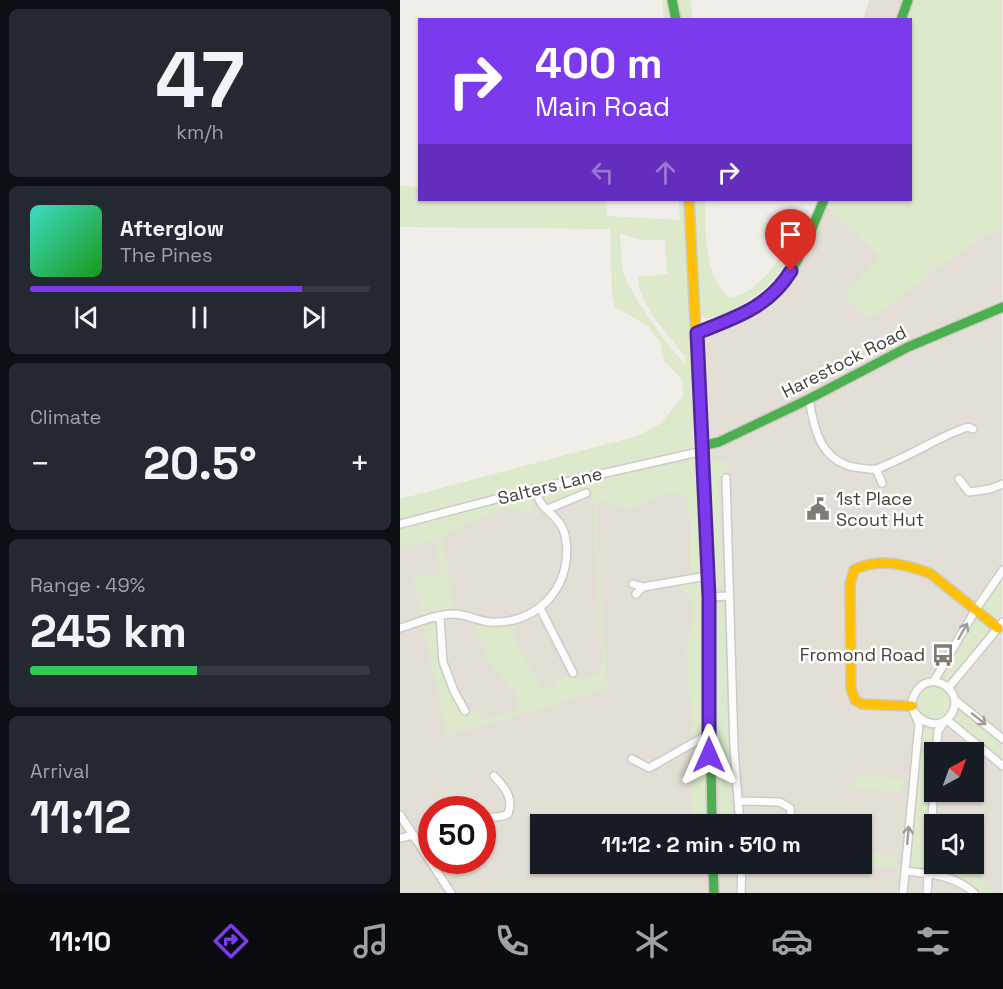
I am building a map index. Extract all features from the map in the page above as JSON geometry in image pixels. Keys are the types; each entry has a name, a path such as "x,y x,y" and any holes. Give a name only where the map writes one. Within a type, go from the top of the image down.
{"street":[{"path":"672,0 676,18"},
{"path":"902,18 908,0"},
{"path":"689,201 709,597 712,814"},
{"path":"697,333 754,309 775,293 793,268 824,201"},
{"name":"Harestock Road","path":"701,450 810,399 908,347 1003,307"},
{"path":"810,399 818,439 829,456 845,465 865,469 876,469 968,426 973,429"},
{"name":"Salters Lane","path":"400,524 701,450"},
{"path":"876,469 882,483"},
{"path":"959,479 969,492 1003,484"},
{"path":"723,483 734,748 739,814"},
{"path":"400,628 454,614 489,622 525,616 540,608 552,596 560,583 566,551 564,532 548,509 539,501 535,489"},
{"path":"548,509 586,493"},
{"path":"949,687 1000,625 931,573 908,565 860,565 850,579 851,689 855,700 862,704 914,710 920,719 930,724 945,721 1003,766"},
{"path":"934,681 976,609 1003,570"},
{"path":"633,584 643,587 707,576"},
{"path":"636,594 643,587"},
{"path":"709,597 729,596"},
{"path":"540,608 573,673"},
{"path":"440,616 443,662 454,691 465,711"},
{"path":"902,893 919,724 914,710 915,693 920,686 934,681 941,682 949,687 955,699 1003,739"},
{"path":"937,742 938,731 952,714 955,699"},
{"path":"632,759 649,768 709,734"},
{"path":"494,776 509,795 511,806 508,814 502,818 496,818"},
{"path":"738,801 780,801 790,808 791,814"},
{"path":"400,815 451,893"},
{"path":"400,838 416,838"},
{"path":"905,871 924,873"},
{"path":"713,874 714,893"},
{"path":"741,893 742,874"},
{"path":"927,893 929,874 951,878 966,885 974,893"}],"shaded area":[{"path":"869,0 905,0 899,18 864,18"},
{"path":"823,202 880,256 962,251 1002,226 1002,893 400,893 400,524 701,453 697,333 743,314 775,293"}],"green space":[{"path":"662,0 691,0 692,18 664,18"},
{"path":"909,0 1002,0 1002,226 962,251 870,319 844,296 879,256 823,202 912,201 912,18 901,18"},
{"path":"400,186 418,187 418,201 605,201 607,216 680,220 679,201 705,201 706,238 710,264 720,287 728,297 750,290 760,282 778,260 798,229 803,233 783,268 756,296 715,317 692,315 693,446 704,649 706,814 691,814 692,727 686,651 692,619 692,599 678,587 679,575 690,575 690,520 686,496 673,493 662,494 627,511 606,501 596,505 607,689 447,736 423,627 400,634 400,631 423,626 436,626 444,676 452,696 464,715 477,710 482,720 517,710 517,694 490,661 481,644 474,621 500,628 512,624 515,640 541,687 551,689 555,687 553,684 576,671 582,681 598,673 599,667 602,666 593,495 551,501 541,493 532,498 534,507 532,512 510,509 497,511 442,536 454,608 422,618 413,578 441,574 435,539 416,545 400,545 400,499 637,436 660,424 684,395 682,379 665,362 661,344 648,326 615,307 612,296 610,229 400,227","holes":["620,233 640,240 665,240 667,274 638,277 643,298 655,319 685,356 684,363 649,319 626,280 622,265"]},
{"path":"711,459 725,461 729,477 718,481 722,587 715,586"},
{"path":"1002,580 1002,617 996,622 982,609"},
{"path":"715,604 724,604 732,814 721,814"},
{"path":"978,622 983,623 988,629 986,637 949,681 940,675 971,625"},
{"path":"933,687 945,692 950,704 945,716 933,721 921,716 916,704 921,692"},
{"path":"962,713 1002,744 1002,760 984,746 984,742 980,742 956,723 956,716"},
{"path":"926,728 933,733 934,741 924,742 924,802 929,802 928,814 924,814 924,857 923,865 919,870 912,868 910,864 919,737"},
{"path":"855,775 903,779 902,792 854,788"},
{"path":"872,853 897,856 896,868 872,866"},
{"path":"945,874 974,874 993,893 973,888 954,876"}],"traffic: fast":[{"path":"672,0 676,18"},
{"path":"902,18 908,0"},
{"path":"697,333 749,311 780,286 798,259 824,201"},
{"path":"701,446 719,442 809,399 908,347 1003,307"},
{"path":"708,573 712,814"},
{"path":"713,874 714,893"}],"traffic: slow":[{"path":"689,201 708,573"},
{"path":"912,706 862,704 855,700 851,689 850,584 854,570 873,564 893,563 931,574 998,628"}],"place":[{"name":"1st Place Scout Hut","path":"818,509"},
{"name":"Fromond Road","path":"943,655"}],"route":[{"path":"709,755 709,597 697,333 754,309 775,293 791,271"}]}
